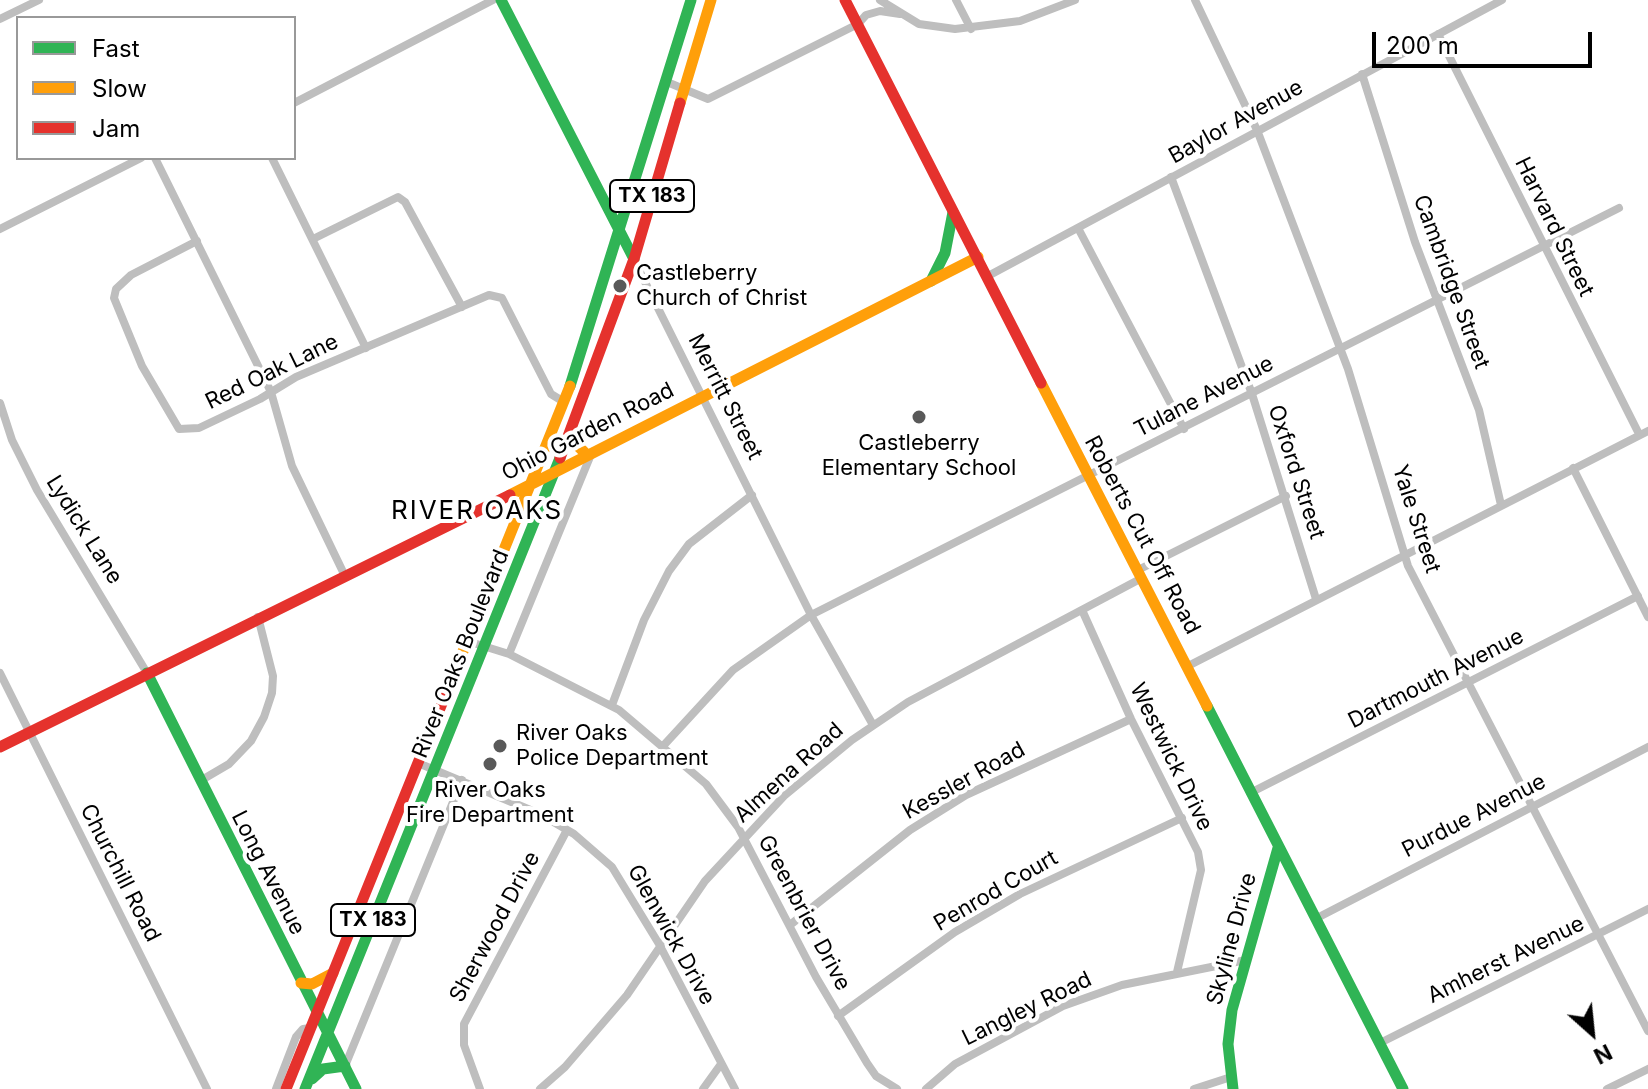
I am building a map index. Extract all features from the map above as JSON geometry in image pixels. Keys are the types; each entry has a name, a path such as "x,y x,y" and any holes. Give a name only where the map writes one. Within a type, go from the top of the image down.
{"street":[{"path":"0,19 39,0"},
{"path":"296,102 493,0"},
{"name":"Merritt Street","path":"501,0 622,232 811,615 873,725"},
{"name":"River Oaks Boulevard","path":"286,1089 566,398 622,232 691,0"},
{"name":"River Oaks Boulevard","path":"306,1086 573,430 634,259 711,0"},
{"name":"Roberts Cut Off Road","path":"845,0 1403,1089"},
{"path":"880,0 900,14"},
{"path":"956,0 971,29"},
{"path":"667,82 708,99 858,24 866,15 880,11 900,14 935,27 971,29 1020,21 1053,4 1075,0"},
{"name":"Yale Street","path":"1195,0 1257,130 1340,350 1375,450 1404,555 1648,1031"},
{"name":"Baylor Avenue","path":"988,276 1502,0"},
{"name":"Harvard Street","path":"1438,34 1543,246 1643,433"},
{"name":"Cambridge Street","path":"1362,74 1437,300 1479,410 1501,505"},
{"path":"0,229 137,160"},
{"path":"156,160 271,392 292,466 344,574"},
{"path":"273,160 366,348"},
{"name":"Oxford Street","path":"1171,177 1252,394 1316,599"},
{"path":"313,239 398,197 405,202 462,307"},
{"name":"Tulane Avenue","path":"664,745 733,670 811,615 1619,208"},
{"path":"931,281 945,253 953,211"},
{"path":"1078,228 1184,429"},
{"name":"Red Oak Lane","path":"197,241 131,275 116,289 114,298 126,333 179,429 199,428 296,377 489,295 502,298 551,394 566,398"},
{"name":"Ohio Garden Road","path":"0,747 702,398 978,257"},
{"path":"563,453 555,443 571,402 566,398"},
{"name":"Lydick Lane","path":"0,403 12,440 37,490 147,673"},
{"path":"509,654 589,452 577,445 573,430"},
{"path":"1188,666 1643,433"},
{"path":"1573,468 1648,617"},
{"path":"612,705 644,620 669,571 689,544 752,495"},
{"name":"Almena Road","path":"540,1089 565,1067 627,995 705,881 744,838 784,796 873,725 908,702 1082,610 1140,574 1286,496"},
{"path":"519,563 515,556 534,506 527,502 522,505"},
{"name":"Dartmouth Avenue","path":"1250,793 1638,596"},
{"name":"Westwick Drive","path":"1082,610 1131,719 1198,852 1201,870 1177,972"},
{"path":"200,781 229,764 251,741 264,717 272,693 273,676 258,617"},
{"name":"Greenbrier Drive","path":"467,641 509,654 612,705 664,745 706,784 744,838 838,1016 876,1076 897,1089"},
{"name":"Churchill Road","path":"0,673 207,1089"},
{"name":"Long Avenue","path":"147,673 356,1089"},
{"name":"Kessler Road","path":"790,925 910,830 966,795 1131,719"},
{"name":"Purdue Avenue","path":"1317,918 1648,747"},
{"name":"Glenwick Drive","path":"418,763 507,797 567,830 612,867 659,944 735,1089"},
{"path":"306,1086 323,1069 345,1066 462,780"},
{"name":"Penrod Court","path":"838,1016 955,932 1020,894 1182,818"},
{"name":"Sherwood Drive","path":"480,1089 464,1045 464,1024 567,830"},
{"name":"Skyline Drive","path":"1232,1083 1228,1044 1232,1010 1278,848"},
{"name":"Amherst Avenue","path":"1380,1043 1648,909"},
{"name":"Langley Road","path":"926,1089 955,1064 1063,1006 1122,985 1246,960"},
{"path":"301,983 312,984 333,973"},
{"name":"River Oaks Boulevard","path":"276,1089 296,1037 303,1029 310,1028"},
{"path":"703,1089 721,1064"},
{"path":"1607,1089 1648,1069"},
{"path":"1194,1089 1232,1083"}],"traffic: fast":[{"path":"501,0 634,259"},
{"path":"570,386 691,0"},
{"path":"931,281 945,253 953,212"},
{"path":"305,1089 560,458"},
{"path":"147,673 356,1089"},
{"path":"1207,706 1403,1089"},
{"path":"1233,1089 1228,1044 1232,1010 1278,848"},
{"path":"312,1079 323,1069 345,1066"}],"traffic: slow":[{"path":"680,103 711,0"},
{"path":"510,495 978,257"},
{"path":"1041,383 1207,706"},
{"path":"445,696 570,386"},
{"path":"573,430 577,445 586,454"},
{"path":"301,983 312,984 333,973"}],"traffic: jam":[{"path":"845,0 1041,383"},
{"path":"560,458 634,259 680,103"},
{"path":"0,747 510,495"},
{"path":"286,1089 445,696"}],"place":[{"name":"Castleberry Church of Christ","path":"620,286"},
{"name":"Castleberry Elementary School","path":"919,417"},
{"name":"River Oaks Police Department","path":"500,746"},
{"name":"River Oaks Fire Department","path":"490,764"}],"district":[{"name":"RIVER OAKS","path":"477,511"}]}
